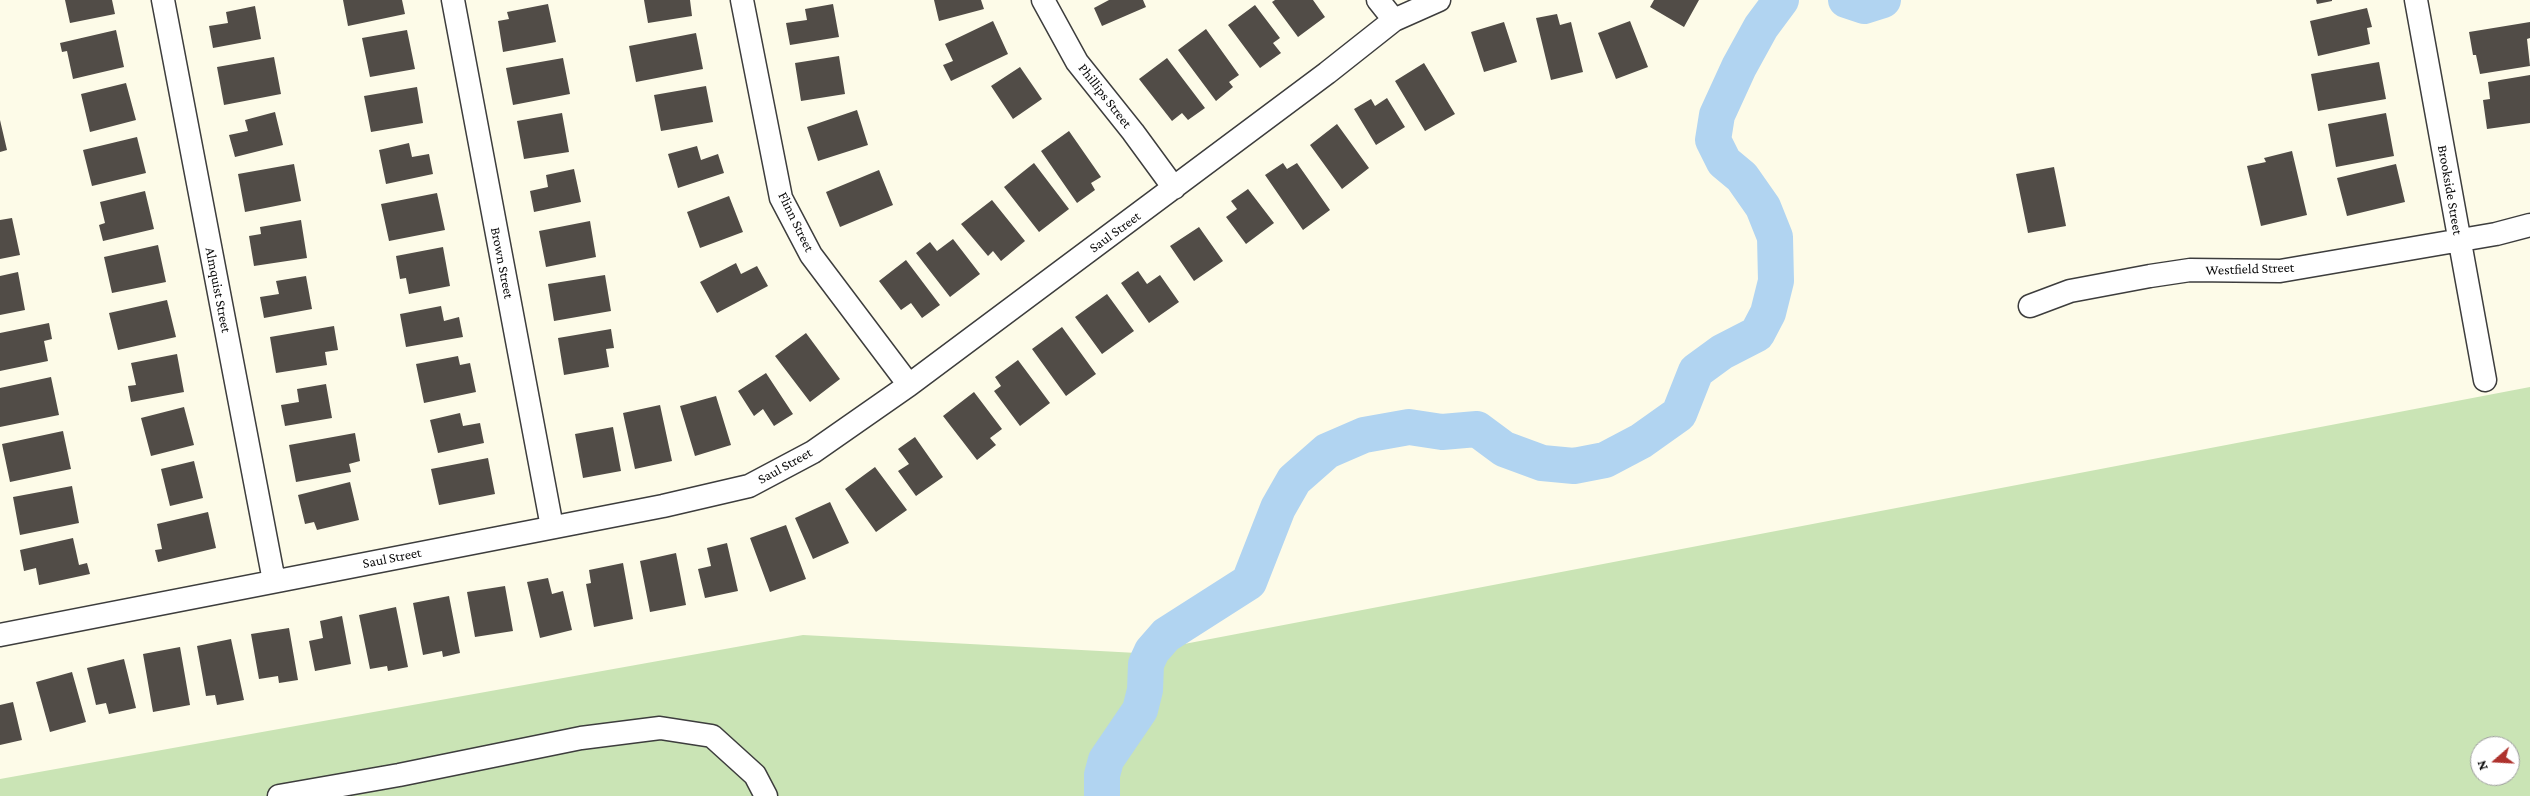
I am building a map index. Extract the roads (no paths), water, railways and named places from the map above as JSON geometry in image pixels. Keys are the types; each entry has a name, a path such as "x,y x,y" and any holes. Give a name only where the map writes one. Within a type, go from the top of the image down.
{"street":[{"name":"Almquist Street","path":"163,0 274,581"},
{"name":"Brown Street","path":"453,0 552,527"},
{"name":"Flinn Street","path":"742,0 781,198 811,255 909,384"},
{"name":"Phillips Street","path":"1043,0 1077,62 1133,132 1174,188"},
{"path":"1378,0 1394,20"},
{"name":"Saul Street","path":"0,635 663,506 749,486 813,452 909,384 1327,74 1394,20 1439,0"},
{"name":"Brookside Street","path":"2416,0 2485,380"},
{"name":"Westfield Street","path":"2030,306 2070,291 2150,276 2190,270 2280,270 2459,240 2530,225"},
{"path":"279,796 399,775 581,738 660,728 712,736 755,775 766,796"}],"waterway":[{"path":"1102,796 1102,775 1106,760 1140,710 1145,690 1146,664 1152,651 1166,635 1249,582 1278,508 1294,480 1327,451 1364,435 1409,427 1442,432 1477,429 1504,449 1542,463 1574,466 1605,460 1641,441 1679,414 1696,371 1722,352 1757,334 1768,313 1776,281 1775,237 1763,207 1742,177 1724,162 1713,140 1717,115 1739,67 1761,27 1781,0"},
{"path":"1846,0 1864,6 1883,0"}]}
